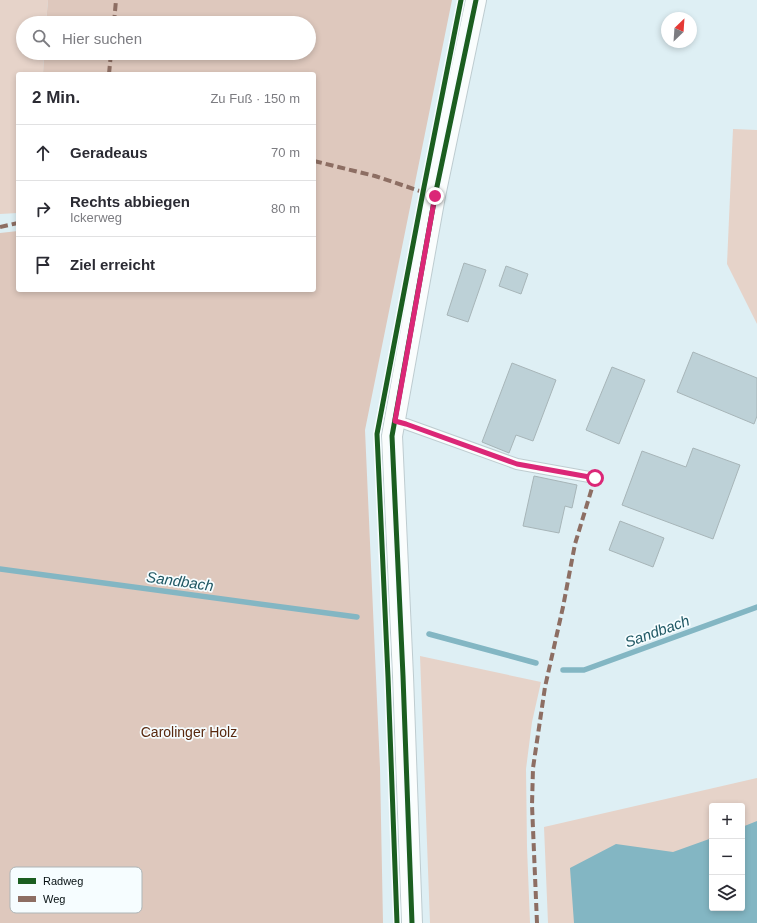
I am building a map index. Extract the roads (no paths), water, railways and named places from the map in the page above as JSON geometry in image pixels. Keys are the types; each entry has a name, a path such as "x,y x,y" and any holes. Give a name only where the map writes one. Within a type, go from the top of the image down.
{"street":[{"path":"412,923 392,436 435,196 476,0"}],"lane":[{"path":"395,421 517,464 595,478"}],"water":[{"path":"757,821 757,923 574,923 570,868 616,844 673,852 709,839 709,911 745,911 745,826"}],"waterway":[{"name":"Sandbach","path":"0,569 357,617"},
{"name":"Sandbach","path":"563,670 584,670 757,607"},
{"name":"Sandbach","path":"429,634 536,663"}],"park label":[{"name":"Carolinger Holz","path":"189,732"}]}
